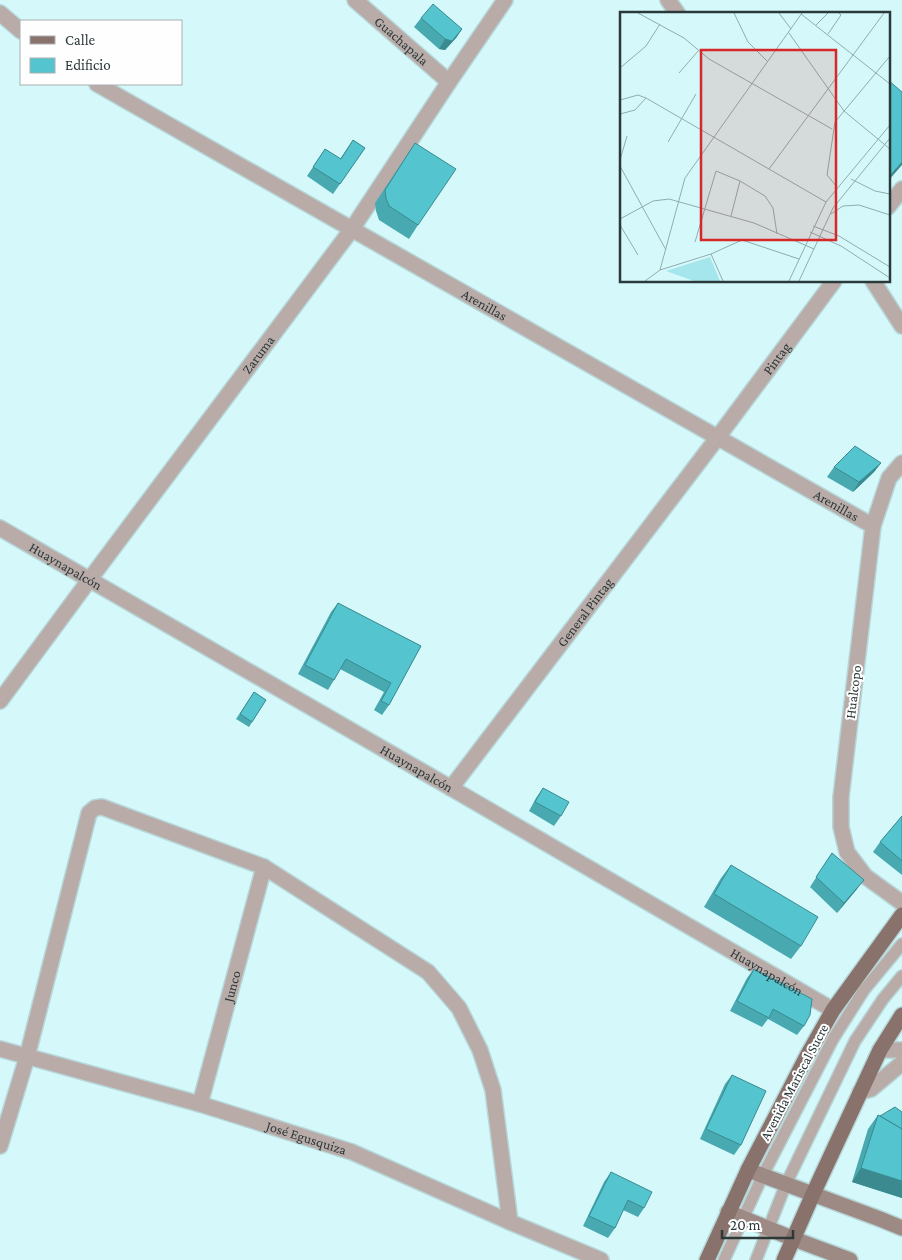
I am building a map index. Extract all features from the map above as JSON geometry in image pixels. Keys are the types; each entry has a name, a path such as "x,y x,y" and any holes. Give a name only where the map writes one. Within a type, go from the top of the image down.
{"main road":[{"name":"Avenida Mariscal Sucre","path":"707,1260 748,1170 833,1010 902,915"},
{"path":"784,1260 880,1050 902,1015"},
{"path":"748,1170 902,1228"},
{"path":"728,1212 850,1260"}],"street":[{"name":"Guachapala","path":"355,0 449,82"},
{"name":"Zaruma","path":"0,701 352,229 449,82 506,0"},
{"path":"668,0 677,12"},
{"path":"0,13 20,30"},
{"name":"Arenillas","path":"98,85 873,526"},
{"path":"890,205 902,189"},
{"name":"Pintag","path":"718,437 833,282"},
{"path":"875,282 902,326"},
{"name":"General Pintag","path":"452,788 718,437"},
{"name":"Hualcopo","path":"902,463 889,478 873,526 840,797 840,827 846,852 864,876 902,903"},
{"name":"Huaynapalcón","path":"0,528 833,1010"},
{"path":"0,1146 26,1057 89,813 95,808 102,807 264,867 428,972 459,1008 480,1050 493,1090 510,1222"},
{"name":"Junco","path":"200,1104 264,867"},
{"name":"José Egusquiza","path":"0,1049 200,1104 352,1152 601,1260"},
{"path":"880,1050 902,1050"},
{"path":"860,1092 871,1088 902,1063"}],"lane":[{"path":"724,1260 763,1175 833,1039 864,990 902,944"},
{"path":"756,1260 786,1184 854,1040 902,976"}],"building":[{"path":"433,4 462,29 452,41 445,39 421,18"},
{"path":"890,82 902,92 902,162 890,176"},
{"path":"353,140 365,148 340,184 313,167 325,149 341,159"},
{"path":"415,143 456,169 418,225 389,206 385,190"},
{"path":"855,446 881,463 859,482 834,467"},
{"path":"338,603 421,646 389,705 381,701 391,683 346,659 334,680 305,665"},
{"path":"254,692 266,700 252,722 240,714"},
{"path":"543,788 569,802 561,816 535,802"},
{"path":"902,816 902,861 880,842"},
{"path":"832,853 864,880 844,903 816,877"},
{"path":"731,865 818,917 801,946 714,894"},
{"path":"754,969 812,999 810,1015 804,1026 773,1009 769,1018 737,1001"},
{"path":"732,1075 766,1091 741,1145 706,1129"},
{"path":"895,1107 902,1112 902,1129 880,1116"},
{"path":"878,1115 902,1129 902,1181 861,1168"},
{"path":"611,1172 652,1192 644,1208 628,1200 615,1228 589,1216"}]}
